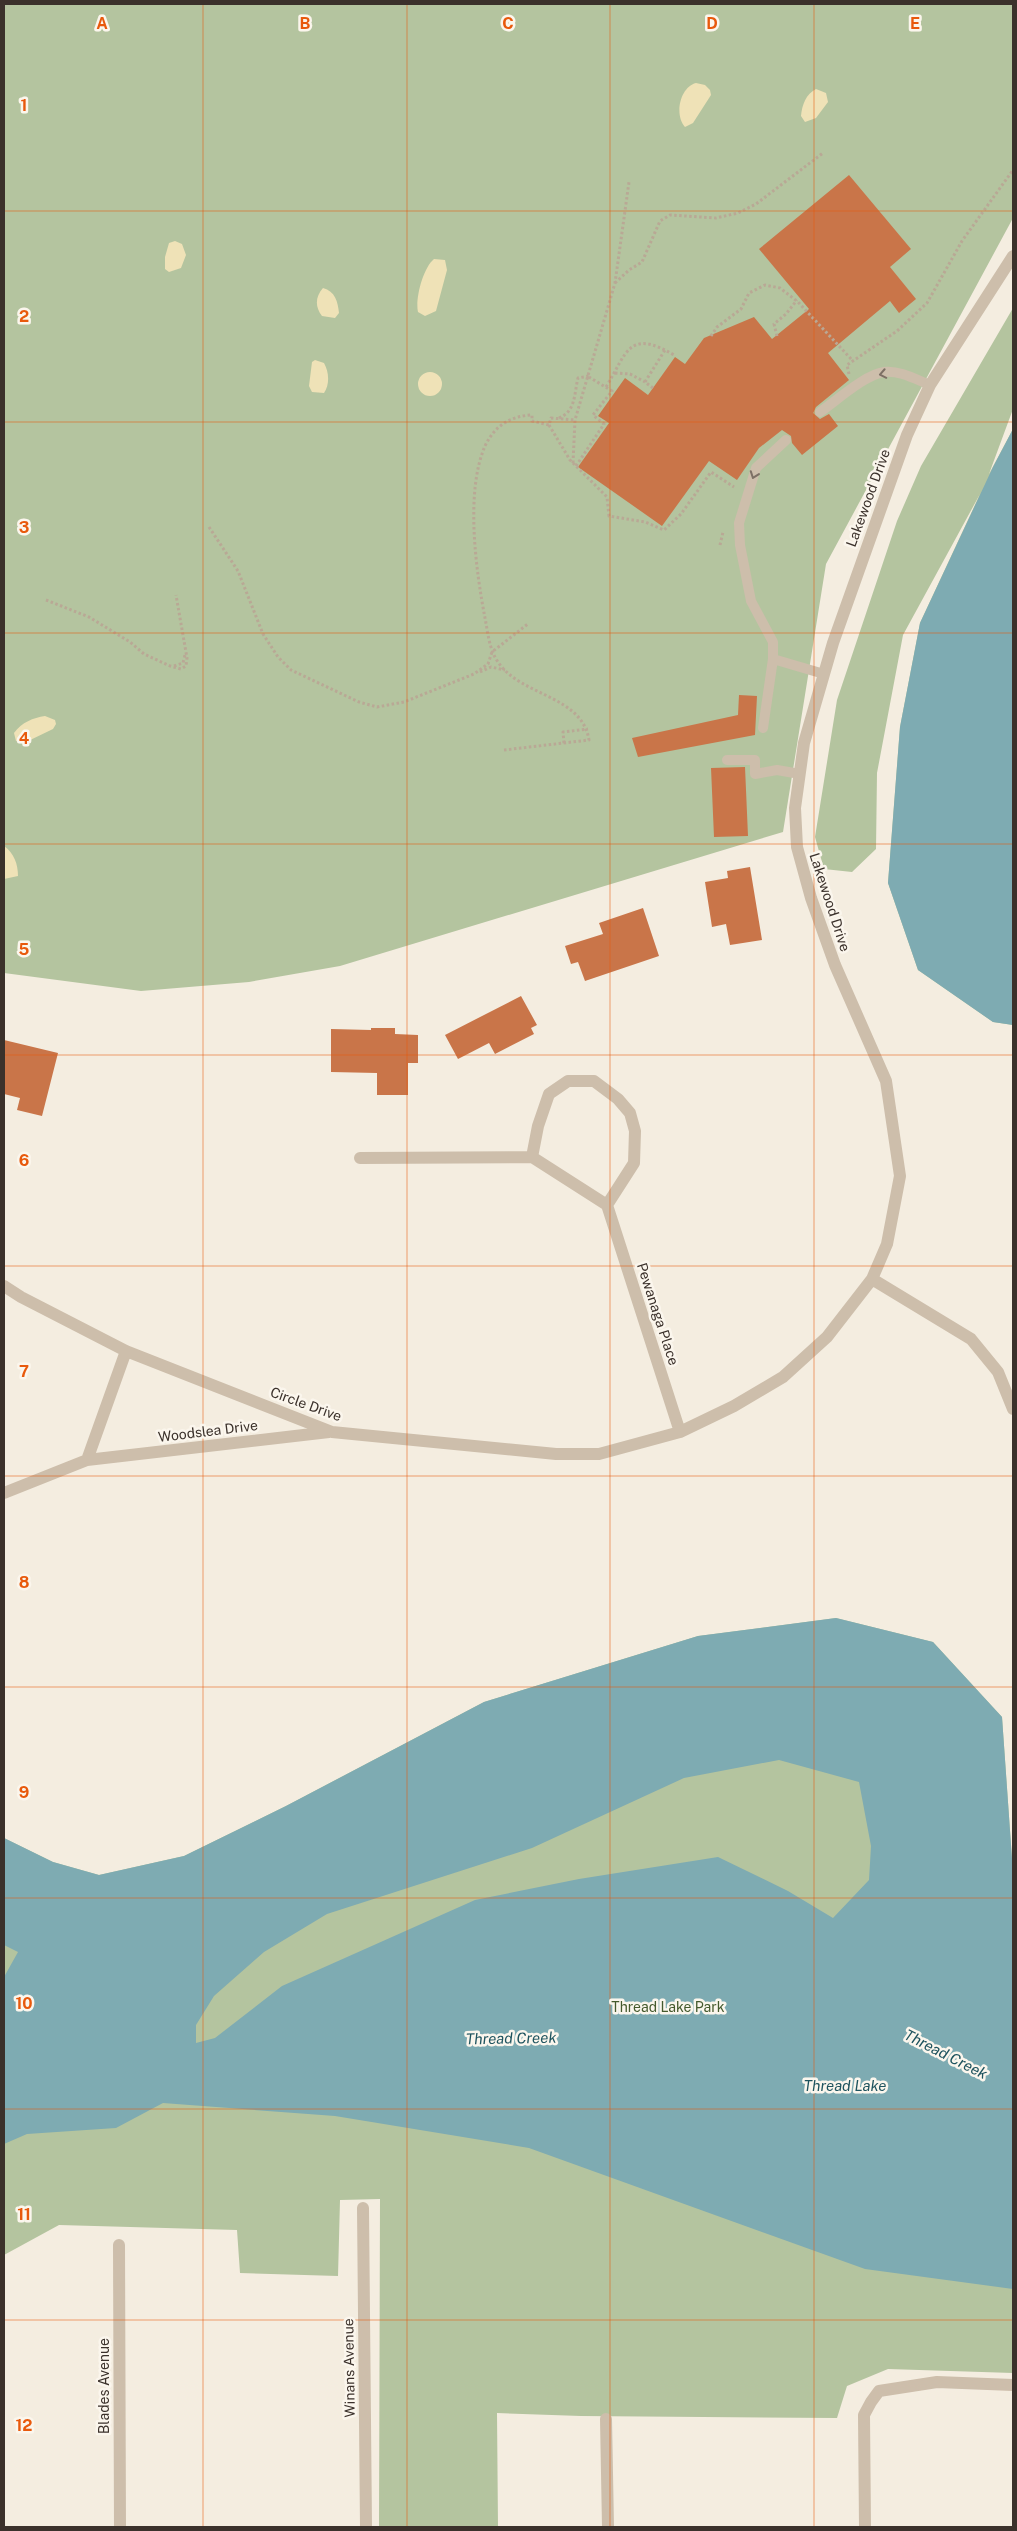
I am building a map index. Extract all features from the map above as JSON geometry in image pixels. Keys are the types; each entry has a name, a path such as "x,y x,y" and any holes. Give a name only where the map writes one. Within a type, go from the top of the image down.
{"street":[{"name":"Lakewood Drive","path":"680,1432 734,1406 783,1377 827,1337 872,1279 887,1244 900,1176 886,1081 835,965 811,898 797,847 795,808 804,743 824,674 853,583 907,435 930,385 1013,256"},
{"path":"360,1158 532,1157 608,1205 634,1163 636,1132 630,1114 618,1099 594,1081 568,1082 549,1094 538,1126 532,1157"},
{"name":"Pewanaga Place","path":"608,1205 680,1432"},
{"path":"872,1279 971,1339 998,1372 1013,1409"},
{"name":"Circle Drive","path":"4,1286 21,1297 126,1351 332,1432 556,1454 590,1454 639,1444 680,1432"},
{"path":"87,1460 126,1351"},
{"name":"Woodslea Drive","path":"4,1493 87,1460 332,1432"},
{"name":"Winans Avenue","path":"363,2208 366,2527"},
{"name":"Blades Avenue","path":"119,2246 120,2527"},
{"path":"865,2527 864,2415 879,2391 937,2382 1013,2386"},
{"path":"606,2419 608,2527"}],"lane":[{"path":"820,412 854,388 883,372 898,373 930,385"},
{"path":"763,728 773,659 773,642 751,601 740,545 739,523 756,468 786,440"},
{"path":"773,659 824,674"},
{"path":"727,760 755,760 755,774 777,770 800,774"}],"path":[{"path":"615,283 629,270 642,262 660,221 670,215 716,218 738,213 756,204 823,153"},
{"path":"854,388 847,365 897,331 927,303 962,241 1013,170"},
{"path":"575,465 575,420 615,283 629,182"},
{"path":"711,336 717,327 741,309 749,292 764,285 780,288 797,300 853,361"},
{"path":"777,336 774,324 786,314 797,300"},
{"path":"606,387 627,349 635,345 646,344 665,350 674,356"},
{"path":"645,382 665,350"},
{"path":"615,373 630,374 653,388"},
{"path":"558,418 570,413 578,378 589,376 612,391 593,415 604,424 575,465"},
{"path":"504,750 589,740 588,729 576,714 521,683 499,664 492,652 479,589 474,539 475,496 482,456 486,445 499,427 515,416 532,415 532,421 550,425"},
{"path":"575,420 551,418 550,425 575,465 607,497 609,516 645,522 664,530 680,514 710,472 734,486 732,495"},
{"path":"209,527 238,571 263,634 278,657 291,670 359,702 383,708 491,667 508,671"},
{"path":"720,545 723,530"},
{"path":"46,600 88,617 130,642 144,654 170,666 181,668 186,666 186,651 176,595"},
{"path":"474,674 488,664 492,652 529,623"},
{"path":"564,743 563,732 588,729"}],"green space":[{"path":"4,4 1013,4 1013,218 826,564 783,832 340,966 249,982 141,991 4,973"},
{"path":"1013,308 1013,409 989,474 1013,429 1013,1025 993,1022 918,970 888,883 900,727 920,623 980,494 903,635 877,773 876,849 852,872 824,869 815,837 837,700 897,521 921,466"},
{"name":"Thread Lake","path":"836,1618 933,1642 1002,1717 1013,1873 1013,2373 888,2369 847,2386 837,2418 581,2416 497,2413 498,2527 379,2527 380,2199 340,2200 338,2276 240,2273 237,2230 59,2225 4,2255 4,1838 53,1862 99,1875 184,1856 286,1806 484,1702 698,1636"}],"sand":[{"path":"696,83 705,85 710,90 711,95 693,123 685,127 680,116 680,102 686,90"},
{"path":"816,89 826,93 828,102 816,118 805,122 801,116 804,104 807,97"},
{"path":"175,241 182,244 186,255 181,268 169,272 165,269 165,257 169,243"},
{"path":"434,259 445,260 447,270 436,311 425,316 418,312 419,292 426,269"},
{"path":"323,288 333,294 337,301 339,313 335,318 322,316 318,309 317,298"},
{"path":"315,360 324,363 327,370 328,382 324,393 312,392 309,386 312,362"},
{"path":"430,372 439,375 442,384 439,393 430,396 421,393 418,384 421,375"},
{"path":"45,716 55,720 56,724 53,729 24,743 16,741 14,733 24,723"},
{"path":"4,846 15,859 18,876 4,879"}],"water":[{"path":"1013,429 1013,1025 993,1022 918,970 888,883 900,727 920,623 993,467"},
{"name":"Thread Lake","path":"836,1618 933,1642 1002,1717 1013,1873 1013,2289 865,2269 529,2148 335,2116 163,2103 116,2128 27,2134 4,2144 4,1977 18,1952 4,1945 4,1838 53,1862 99,1875 184,1856 286,1806 484,1702 698,1636","holes":["779,1760 859,1782 871,1846 869,1880 833,1918 788,1891 718,1857 579,1879 475,1900 282,1986 215,2038 196,2043 196,2025 214,1996 264,1952 327,1914 532,1848 684,1778"]}],"building":[{"path":"849,175 911,249 890,267 916,299 899,313 890,301 828,353 849,380 816,407 813,413 820,419 829,414 838,426 802,455 792,443 791,436 782,430 759,448 737,480 709,461 662,526 578,467 609,423 598,416 625,378 648,395 675,357 685,364 704,338 754,317 772,339 809,309 759,249"},
{"path":"739,695 757,696 755,735 638,757 632,738 738,715"},
{"path":"745,767 748,836 714,837 711,768"},
{"path":"750,867 762,940 730,945 726,924 712,927 705,882 728,878 727,871"},
{"path":"643,908 659,956 585,981 578,962 571,964 565,946 603,934 599,923"},
{"path":"521,996 537,1025 531,1028 534,1034 495,1054 489,1043 458,1059 445,1035"},
{"path":"371,1028 395,1028 395,1034 418,1035 418,1063 408,1063 408,1095 377,1095 377,1073 331,1072 331,1029 371,1030"},
{"path":"4,1040 58,1053 42,1116 17,1110 20,1098 4,1094"}],"park label":[{"name":"Thread Lake Park","path":"668,2007"}],"water label":[{"name":"Thread Creek","path":"511,2038"},
{"name":"Thread Creek","path":"946,2054"}]}
